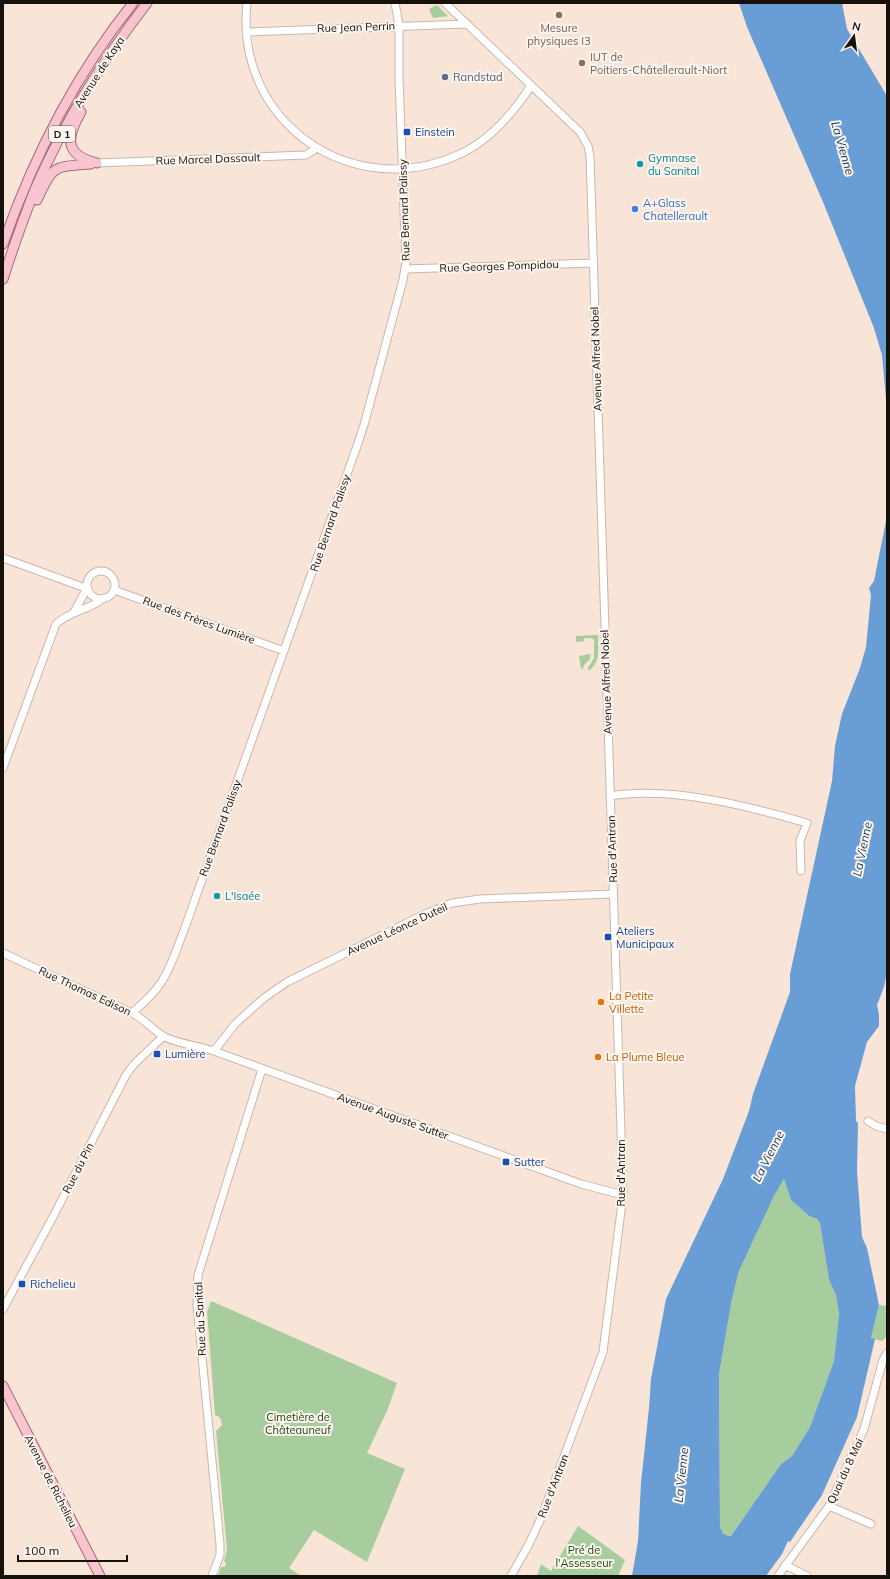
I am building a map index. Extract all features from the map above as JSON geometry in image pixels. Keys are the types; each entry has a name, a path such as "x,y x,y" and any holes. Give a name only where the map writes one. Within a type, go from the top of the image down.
{"main road":[{"name":"Avenue de Kaya","path":"3,244 28,181 56,122 97,53 133,3"},
{"name":"Avenue de Kaya","path":"3,279 37,186 65,127 103,63 147,3"},
{"path":"97,163 84,160 75,152 71,142 72,130 95,86 151,3"},
{"path":"10,259 48,177 52,172 58,168 66,166 97,163"},
{"name":"Avenue de Richelieu","path":"3,1386 100,1576"}],"street":[{"path":"247,3 246,32 250,55 266,97 286,123 300,136 317,148 337,158 367,167 385,170 403,170 441,162 461,154 480,143 504,120 531,86"},
{"name":"Rue Bernard Palissy","path":"132,1013 148,999 160,985 170,967 364,425 405,269 399,25 395,3"},
{"name":"Avenue Alfred Nobel","path":"444,3 580,132 588,146 590,156 609,774"},
{"name":"Rue Jean Perrin","path":"246,32 399,25 466,24"},
{"name":"Rue Marcel Dassault","path":"97,163 306,155 317,148"},
{"name":"Rue Georges Pompidou","path":"405,269 593,262"},
{"path":"3,558 88,589"},
{"path":"3,768 54,628 60,620 74,612 92,606 108,596 114,590 115,585 113,577 102,571 97,571 90,576 87,585 88,589 93,596 104,598"},
{"path":"74,612 88,589"},
{"name":"Rue des Frères Lumière","path":"114,590 284,651"},
{"name":"Rue d'Antran","path":"511,1576 529,1544 540,1518 603,1352 623,1195 609,774"},
{"path":"610,796 636,793 682,796 757,809 807,823 800,840 800,871"},
{"name":"Avenue Léonce Duteil","path":"214,1051 235,1024 278,988 418,918 452,903 480,899 613,894"},
{"name":"Rue Thomas Edison","path":"3,952 142,1018 163,1036"},
{"name":"Avenue Auguste Sutter","path":"163,1036 214,1051 581,1184 623,1195"},
{"name":"Rue du Pin","path":"3,1309 130,1068 163,1036"},
{"name":"Rue du Sanital","path":"212,1576 220,1555 220,1544 197,1305 198,1275 262,1069"},
{"path":"868,1121 887,1130"},
{"name":"Quai du 8 Mai","path":"778,1576 829,1506 864,1429 887,1353"},
{"path":"829,1506 871,1524"},
{"path":"785,1576 785,1565 807,1576"}],"green space":[{"path":"437,5 448,16 433,18 429,9"},
{"path":"598,635 597,660 588,671 588,668 594,658 594,640 591,638 584,638 584,641 576,642 576,636"},
{"path":"590,654 590,659 584,665 583,669 581,669 579,656"},
{"path":"784,1179 791,1200 809,1216 817,1219 820,1223 829,1280 836,1295 839,1314 834,1361 810,1427 792,1456 781,1464 731,1536 723,1535 720,1527 719,1374 732,1299 739,1271 774,1196"},
{"name":"Cimetière de Châteauneuf","path":"211,1301 397,1383 387,1411 367,1453 405,1469 367,1562 314,1530 289,1568 301,1576 218,1576 221,1567 225,1567 226,1563 224,1561 227,1550 216,1431 222,1425 220,1418 215,1415 207,1312"},
{"path":"879,1305 887,1306 887,1336 882,1341 871,1338"},
{"name":"Pré de l'Assesseur","path":"578,1526 625,1560 618,1576 537,1576 541,1564 551,1571"}],"water":[{"name":"La Vienne","path":"739,3 842,3 847,29 887,96 887,411 882,355 874,328 823,202 747,27"},
{"name":"La Vienne","path":"887,516 887,972 884,987 877,1005 879,1026 867,1042 855,1086 856,1121 858,1123 857,1171 862,1237 867,1248 879,1305 871,1338 875,1339 857,1417 822,1495 790,1542 788,1541 782,1554 766,1576 632,1576 638,1541 641,1483 651,1379 666,1299 723,1179 749,1111 753,1094 790,992 790,974 832,781 835,746 842,714 860,668 866,647 871,595 869,588 874,581","holes":["784,1179 791,1200 809,1216 817,1219 820,1223 829,1280 836,1295 839,1314 834,1361 810,1427 792,1456 781,1464 731,1536 729,1536 723,1534 720,1527 719,1374 732,1299 739,1271 774,1196"]}],"place":[{"name":"Mesure physiques I3","path":"559,15"},
{"name":"IUT de Poitiers-Châtellerault-Niort","path":"582,63"},
{"name":"Randstad","path":"445,77"},
{"name":"Einstein","path":"407,132"},
{"name":"Gymnase du Sanital","path":"640,164"},
{"name":"A+Glass Chatellerault","path":"635,209"},
{"name":"L'Isaée","path":"217,896"},
{"name":"Ateliers Municipaux","path":"608,937"},
{"name":"La Petite Villette","path":"601,1002"},
{"name":"Lumière","path":"157,1054"},
{"name":"La Plume Bleue","path":"598,1057"},
{"name":"Sutter","path":"506,1162"},
{"name":"Richelieu","path":"22,1284"}]}
